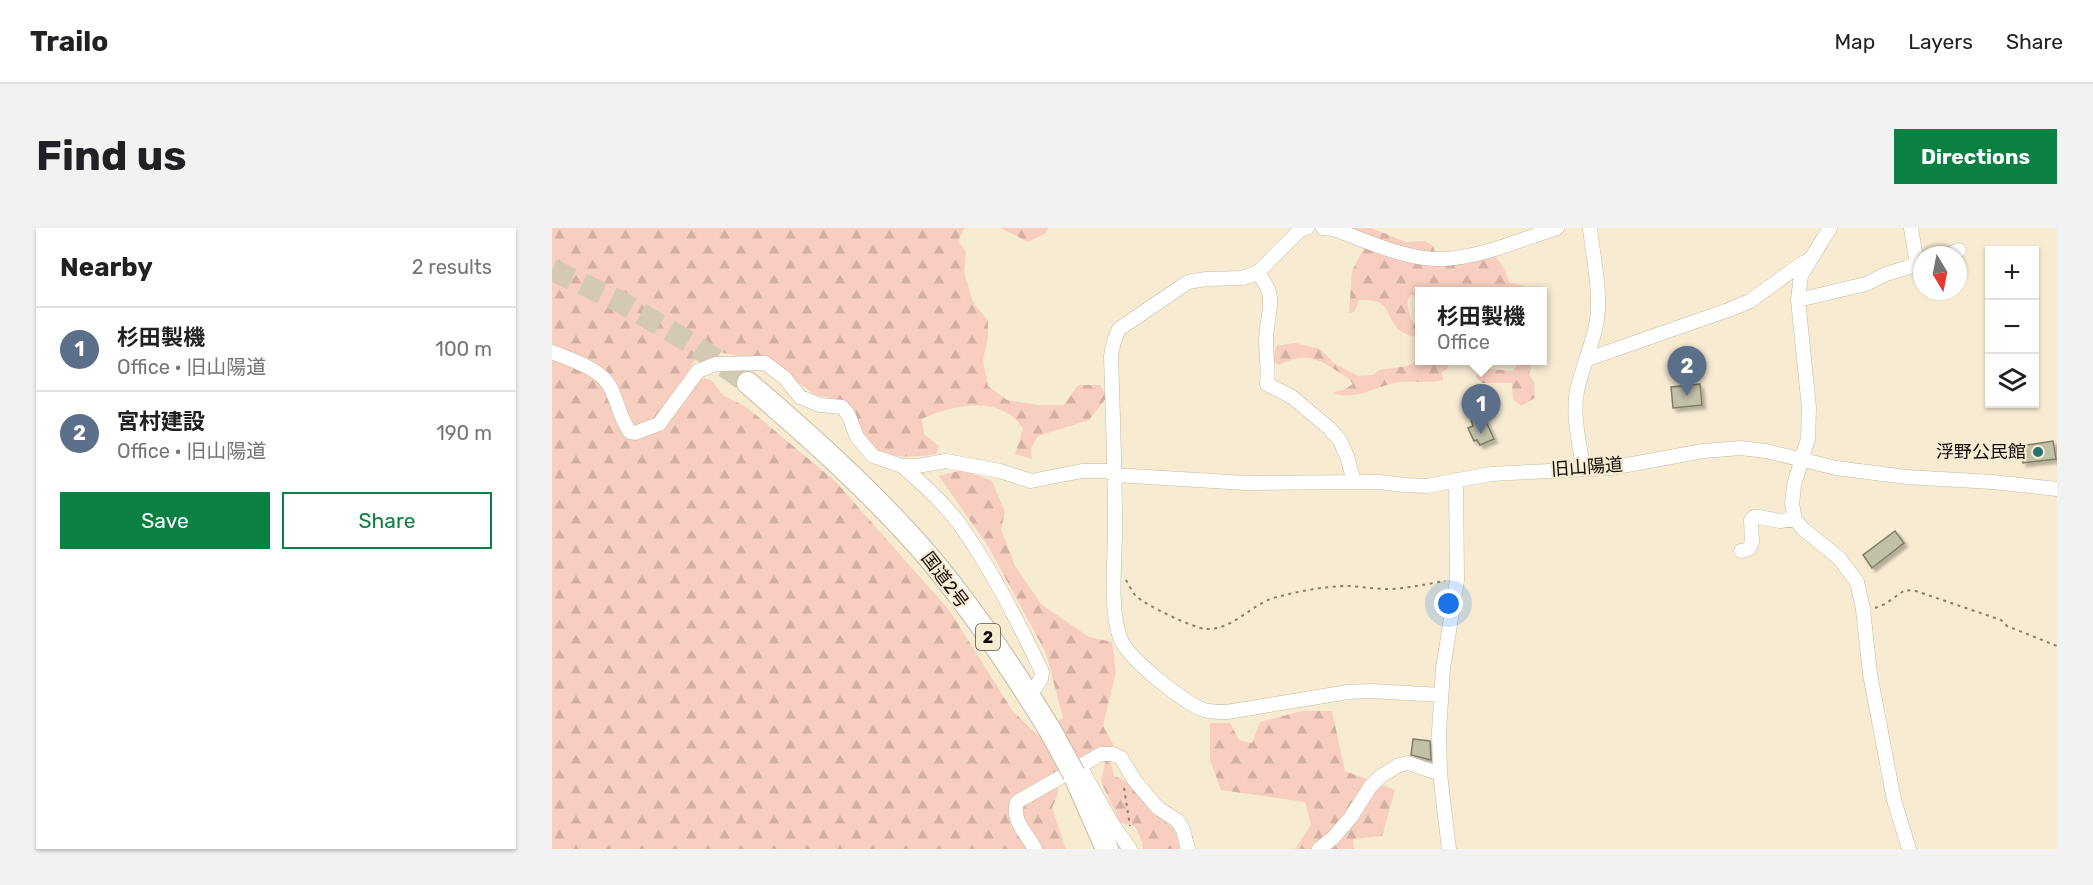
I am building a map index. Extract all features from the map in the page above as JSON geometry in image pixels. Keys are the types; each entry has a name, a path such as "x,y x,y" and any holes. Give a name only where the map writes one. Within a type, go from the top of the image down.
{"highway":[{"name":"国道2号","path":"748,383 827,452 921,548 1033,691 1077,771 1107,849"}],"street":[{"path":"1307,228 1299,231 1257,273 1242,278 1188,282 1119,329 1111,356 1116,623 1121,640 1129,652 1188,701 1204,710 1227,712 1348,692 1441,695"},
{"path":"1323,228 1333,229 1415,257 1440,259 1471,255 1557,228"},
{"path":"1583,469 1575,410 1577,390 1588,359 1597,320 1598,303 1590,228"},
{"path":"1830,228 1801,275 1798,300 1809,408 1808,439 1794,485 1792,504 1795,519 1803,529 1839,558 1857,582 1863,609 1872,686 1894,800 1909,849"},
{"path":"1911,228 1915,246"},
{"path":"1588,359 1750,301 1809,260"},
{"path":"1798,300 1866,284 1913,265"},
{"path":"1257,273 1269,290 1271,301 1266,339 1269,365 1267,384 1292,397 1339,439 1347,456 1354,482"},
{"path":"552,352 585,365 608,383 630,432 659,424 698,371 716,364 765,363 784,378 800,398 820,405 842,407 848,414 857,437 873,456 902,466 929,489 958,522 991,575 1042,672 1033,691"},
{"name":"旧山陽道","path":"902,466 946,461 1000,471 1030,481 1082,471 1107,471 1115,475 1246,483 1354,482 1427,486 1491,474 1611,468 1703,451 1741,448 1766,451 1836,468 2057,489"},
{"path":"1449,849 1440,774 1439,732 1443,669 1457,580 1456,480"},
{"path":"1740,551 1749,549 1752,542 1751,520 1754,518 1780,521 1795,519"},
{"path":"1035,849 1018,822 1014,810 1017,802 1101,754 1113,754 1121,758 1135,781 1158,808 1178,820 1188,849"},
{"path":"1319,849 1351,817 1370,787 1381,776 1399,765 1408,763 1440,774"},
{"path":"1077,771 1130,849"}],"path":[{"path":"1115,568 1119,570 1135,595 1143,601 1167,614 1204,629 1229,624 1254,606 1274,598 1322,588 1349,586 1392,589 1457,580"},
{"path":"1863,609 1885,604 1905,590 1916,591 2001,620 2007,626 2057,646"},
{"path":"1123,780 1127,817 1132,834"}],"green space":[{"path":"552,228 964,228 958,241 966,252 964,272 973,302 988,321 988,338 983,360 988,386 1007,400 1039,405 1064,405 1078,385 1100,385 1107,397 1089,420 1038,436 1031,448 1032,459 1015,454 1023,429 1014,418 990,407 962,407 922,419 924,434 939,446 936,454 894,455 884,453 867,441 846,401 815,395 774,364 715,351 696,359 690,368 701,378 711,380 724,396 745,406 835,481 949,610 1012,710 1037,735 1063,718 1046,653 988,546 939,476 963,470 992,481 1005,512 1001,529 1015,566 1042,605 1089,637 1112,642 1116,672 1103,726 1113,744 1110,760 1114,776 1130,783 1150,808 1175,830 1180,849 1143,849 1135,826 1120,823 1101,781 1105,763 1102,752 1086,756 1058,771 1058,794 1052,808 1066,849 552,849"},
{"path":"1001,228 1048,228 1046,233 1028,242"},
{"path":"1347,228 1371,228 1406,242 1425,241 1433,246 1439,264 1495,256 1504,268 1509,282 1526,287 1415,287 1415,296 1411,295 1407,301 1410,318 1415,325 1415,338 1398,329 1385,307 1377,302 1359,300 1354,312 1349,313 1352,271 1363,250 1353,230"},
{"path":"1295,343 1320,349 1334,363 1358,376 1373,375 1379,370 1407,366 1415,362 1415,365 1448,365 1442,372 1443,380 1400,382 1350,396 1332,393 1353,384 1324,363 1308,358 1290,360 1279,365 1273,361 1276,346"},
{"path":"1517,365 1531,365 1529,374 1534,382 1535,398 1521,406 1513,399 1512,383 1482,383 1476,377 1480,368 1513,371"},
{"path":"1302,711 1332,711 1345,771 1395,790 1382,836 1353,839 1354,849 1295,849 1311,825 1305,802 1221,790 1210,760 1210,723 1230,723 1239,740 1252,743 1260,722"}],"building":[{"path":"1700,384 1702,405 1673,408 1671,387"},
{"path":"1483,415 1494,439 1480,445 1477,440 1474,441 1468,428 1473,426 1471,420"},
{"path":"2053,441 2056,459 2023,463 2021,446"},
{"path":"1895,531 1904,543 1872,568 1863,555"},
{"path":"1413,739 1430,741 1431,760 1411,755"}],"tunnel":[{"path":"552,270 619,301 694,345 748,383"}],"place":[{"name":"宮村建設","path":"1687,396"},
{"name":"杉田製機","path":"1481,434"},
{"name":"浮野公民館","path":"2038,452"}]}
